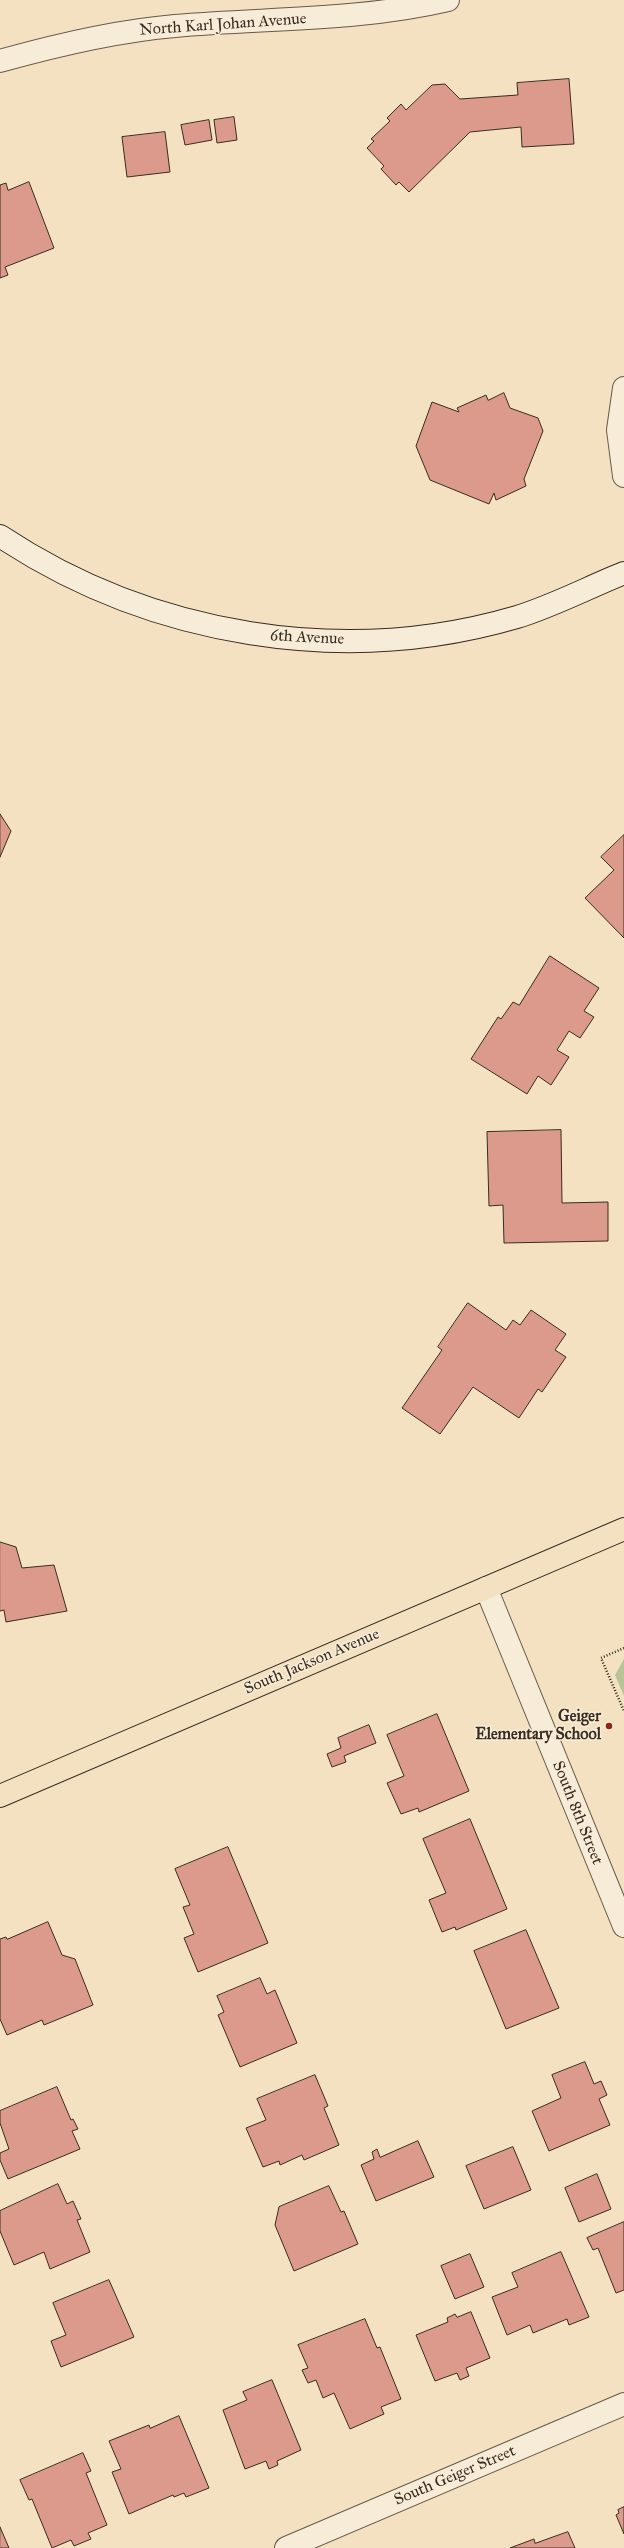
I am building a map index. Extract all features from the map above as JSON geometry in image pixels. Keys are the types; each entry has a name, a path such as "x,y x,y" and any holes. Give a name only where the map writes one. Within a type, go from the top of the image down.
{"main road":[{"name":"South Jackson Avenue","path":"0,1796 624,1529"}],"street":[{"name":"North Karl Johan Avenue","path":"0,61 104,36 174,26 340,16 448,0"},
{"path":"624,388 618,430 624,476"},
{"name":"6th Avenue","path":"0,536 28,554 105,593 166,615 250,634 315,641 390,639 455,631 518,616 624,573"},
{"name":"South 8th Street","path":"486,1588 624,1926"},
{"name":"South Geiger Street","path":"286,2548 624,2404"}],"path":[{"path":"624,1648 601,1658 624,1711"}],"green space":[{"path":"624,1659 624,1696 615,1675"}],"building":[{"path":"569,79 574,144 522,147 521,127 470,132 409,192 399,182 396,185 381,169 384,166 367,148 374,141 371,139 390,121 387,118 401,104 406,110 432,85 445,84 460,99 518,95 517,83"},
{"path":"234,117 237,140 217,143 214,120"},
{"path":"209,120 212,140 185,145 181,125"},
{"path":"165,132 170,172 127,177 122,137"},
{"path":"29,182 54,248 5,267 8,275 0,278 0,185 6,183 8,190"},
{"path":"504,393 510,408 538,418 543,431 524,479 526,486 496,500 494,493 489,504 430,480 416,446 432,402 459,412 457,408 486,395 488,400"},
{"path":"0,814 11,831 0,857"},
{"path":"624,835 624,938 585,898 614,870 601,857"},
{"path":"550,956 599,988 584,1011 594,1017 580,1038 569,1031 557,1050 569,1057 551,1085 538,1076 527,1094 471,1059 498,1017 501,1019 513,1002 519,1005"},
{"path":"561,1130 562,1203 608,1202 608,1241 504,1243 503,1205 489,1206 487,1132"},
{"path":"468,1303 506,1330 513,1320 520,1325 531,1310 566,1334 555,1350 566,1357 542,1392 538,1389 519,1418 473,1387 440,1434 402,1408 442,1350 438,1347"},
{"path":"0,1542 16,1547 22,1568 54,1565 67,1611 6,1622 4,1610 0,1611"},
{"path":"437,1714 469,1791 419,1812 418,1808 401,1814 387,1783 404,1776 387,1735"},
{"path":"369,1725 376,1743 344,1756 346,1762 332,1767 327,1754 341,1748 338,1738"},
{"path":"470,1819 507,1909 456,1930 455,1927 442,1932 429,1900 446,1893 423,1839"},
{"path":"228,1847 268,1943 198,1972 184,1938 194,1934 183,1907 190,1905 175,1869"},
{"path":"48,1922 62,1955 75,1959 93,2005 44,2025 42,2020 7,2035 0,2019 0,1939 6,1937 7,1939"},
{"path":"526,1930 559,2008 506,2029 474,1951"},
{"path":"260,1978 267,1994 275,1990 297,2043 240,2067 218,2015 224,2012 217,1996"},
{"path":"585,2062 594,2084 601,2081 607,2095 599,2099 610,2125 549,2151 532,2111 561,2098 552,2075"},
{"path":"315,2075 328,2106 324,2108 339,2145 304,2160 302,2155 280,2165 279,2161 263,2167 246,2128 266,2120 257,2099"},
{"path":"57,2087 71,2120 73,2119 78,2129 72,2131 80,2149 8,2179 0,2160 0,2153 9,2149 0,2123 0,2111"},
{"path":"418,2141 434,2177 376,2201 361,2165 374,2159 372,2152 377,2149 380,2157"},
{"path":"513,2147 531,2190 484,2209 466,2166"},
{"path":"597,2174 611,2209 579,2222 565,2188"},
{"path":"58,2184 67,2204 73,2201 81,2219 77,2220 90,2252 50,2269 44,2252 14,2265 0,2231 0,2211"},
{"path":"329,2186 341,2212 344,2211 358,2244 294,2271 275,2225 279,2207"},
{"path":"624,2222 624,2290 616,2293 598,2248 593,2250 587,2238"},
{"path":"561,2252 589,2317 569,2325 567,2319 533,2333 530,2325 507,2335 492,2297 518,2287 512,2273"},
{"path":"470,2254 484,2287 455,2299 441,2266"},
{"path":"109,2280 134,2337 61,2367 51,2341 66,2335 53,2303"},
{"path":"471,2312 490,2358 466,2368 469,2376 460,2380 457,2373 435,2381 416,2335 448,2322 447,2318 455,2314 457,2317"},
{"path":"365,2319 377,2348 380,2347 401,2399 381,2407 384,2414 350,2429 334,2393 323,2398 316,2380 308,2383 302,2370 308,2368 298,2345"},
{"path":"272,2380 301,2450 277,2461 278,2465 269,2469 266,2461 245,2469 223,2410 247,2400 243,2392"},
{"path":"179,2416 209,2488 186,2497 184,2493 174,2497 173,2495 129,2514 112,2472 121,2469 109,2441 149,2425 150,2428"},
{"path":"83,2453 91,2471 86,2473 107,2525 88,2533 91,2539 74,2546 71,2540 52,2548 32,2499 29,2500 20,2480"},
{"path":"624,2507 624,2534 616,2515 619,2513 618,2510"},
{"path":"0,2527 9,2548 0,2548"},
{"path":"568,2532 575,2548 510,2548 534,2539 535,2543"}],"place":[{"name":"Geiger Elementary School","path":"609,1726"}]}
